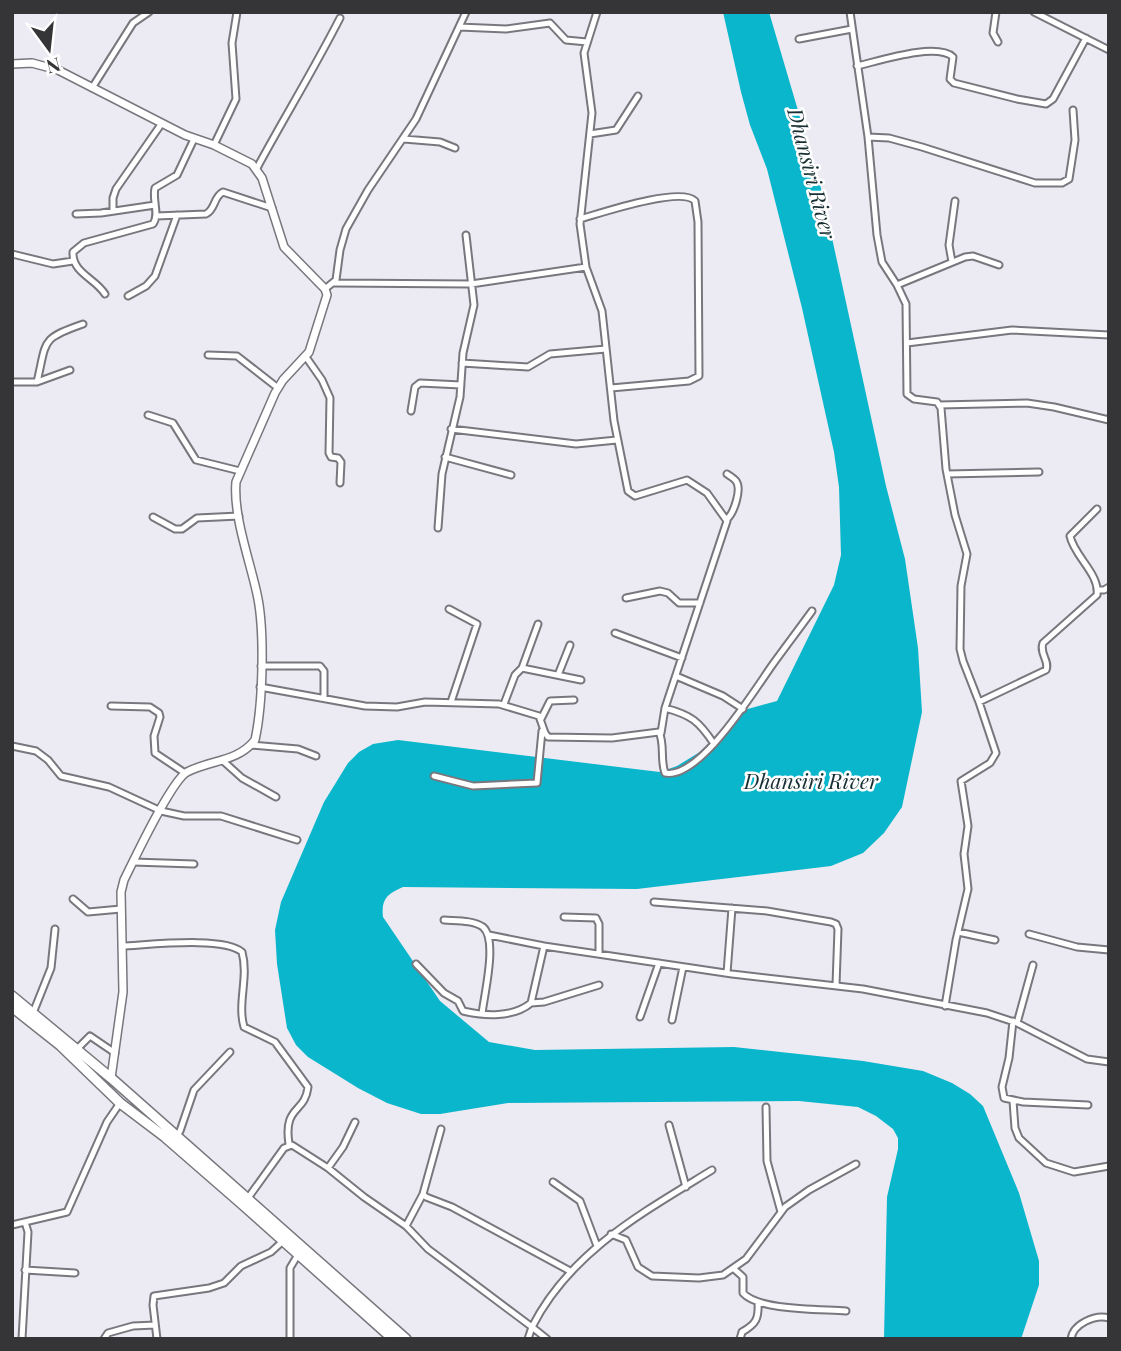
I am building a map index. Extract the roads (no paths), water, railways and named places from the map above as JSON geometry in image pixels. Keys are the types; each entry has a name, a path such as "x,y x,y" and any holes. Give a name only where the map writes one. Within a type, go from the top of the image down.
{"main road":[{"path":"12,996 111,1078 406,1339"},
{"path":"12,1007 60,1045 120,1103 165,1137 299,1253 393,1339"}],"street":[{"path":"92,88 133,23 149,12"},
{"path":"214,145 237,93 232,43 237,12"},
{"path":"335,283 346,229 427,99 466,12"},
{"path":"597,12 584,52 592,104 580,219 586,267 602,311 617,440 628,491 631,496 687,480 707,493 727,519"},
{"path":"850,12 882,262 906,304 907,394 911,398 933,401 939,405 1027,403 1109,420"},
{"path":"996,12 993,33 998,42"},
{"path":"1034,12 1109,50"},
{"path":"257,169 340,18"},
{"path":"458,27 506,29 550,23 566,40 587,42"},
{"path":"799,39 852,29"},
{"path":"857,66 935,51 953,57 950,79 954,83 1017,99 1046,103 1053,99 1086,38"},
{"path":"12,64 32,62 48,66 194,139 243,159 257,169 284,247 325,289 327,295 311,349 278,388 240,471 235,489 258,598 261,666 257,732 251,745 237,756 185,773 124,880 121,909 123,992 111,1078"},
{"path":"590,134 616,130 638,96"},
{"path":"868,137 889,138 922,147 1035,183 1062,183 1069,178 1075,140 1073,110"},
{"path":"113,211 114,193 162,123"},
{"path":"105,294 99,285 80,272 73,261 73,251 79,245 149,226 156,220 155,188 177,175 194,139"},
{"path":"404,139 440,142 454,148"},
{"path":"156,216 210,212 223,192 272,208"},
{"path":"580,219 645,200 691,196 695,201 698,222 699,376 689,381 611,388"},
{"path":"952,262 949,245 955,201"},
{"path":"76,214 155,205"},
{"path":"128,296 146,286 155,276 177,215"},
{"path":"438,528 442,474 460,397 462,363 473,310 466,235"},
{"path":"12,254 53,264 73,261"},
{"path":"897,285 973,256 999,265"},
{"path":"325,289 335,283 471,284 586,267"},
{"path":"37,382 50,338 83,324"},
{"path":"907,343 1012,330 1109,335"},
{"path":"462,363 528,367 550,354 606,349"},
{"path":"208,355 237,356 278,388"},
{"path":"306,357 322,380 330,398 329,453 341,462 340,483"},
{"path":"12,382 37,382 70,370"},
{"path":"411,411 415,387 420,383 461,385"},
{"path":"939,405 947,474 967,554 960,596 961,649 996,753 990,763 961,781 968,826 964,855 968,889 945,1006"},
{"path":"148,415 173,422 196,460 240,471"},
{"path":"451,429 576,444 617,440"},
{"path":"445,457 512,475"},
{"path":"947,474 1039,472"},
{"path":"727,474 737,481 738,487 733,513 727,519 665,708 661,733 663,767 666,774 684,768 714,744 743,709 812,611"},
{"path":"979,702 1046,670 1043,643 1097,595 1097,583 1073,547 1070,536 1097,509"},
{"path":"153,517 170,528 181,529 197,519 239,516"},
{"path":"1098,590 1109,587"},
{"path":"626,598 660,591 668,593 679,603 700,603"},
{"path":"449,609 477,624 452,702"},
{"path":"504,704 515,675 522,668 538,624"},
{"path":"615,633 682,657"},
{"path":"558,675 570,645"},
{"path":"261,666 320,666 324,671 324,698"},
{"path":"522,668 580,680"},
{"path":"676,676 723,696 743,709"},
{"path":"260,687 389,707 402,707 419,702 504,704 541,719"},
{"path":"574,701 550,701 541,719 548,737 612,738 661,733"},
{"path":"111,706 150,707 159,713 153,746 155,753 185,773"},
{"path":"665,708 685,713 695,720 714,744"},
{"path":"434,776 473,786 537,783 543,728"},
{"path":"251,745 299,749 316,756"},
{"path":"12,746 36,751 61,775 109,787 161,811 184,816 221,816 297,840"},
{"path":"222,760 242,778 276,797"},
{"path":"133,862 194,864"},
{"path":"73,899 88,912 121,909"},
{"path":"654,902 766,911 836,924 836,985"},
{"path":"727,973 732,908"},
{"path":"564,918 596,918 600,924 600,954"},
{"path":"444,920 479,925 489,935 544,946 727,973 836,985 987,1013 1015,1022 1087,1059 1109,1062"},
{"path":"33,1013 51,968 54,929"},
{"path":"958,932 995,940"},
{"path":"1028,934 1077,947 1109,950"},
{"path":"482,1014 491,947 489,935"},
{"path":"122,946 216,944 232,946 242,953 245,984 241,1012 243,1027 275,1042 308,1087 304,1098 288,1120 286,1128 289,1144 328,1168 364,1198 406,1226 428,1250 547,1339"},
{"path":"531,1003 544,946"},
{"path":"640,1017 659,963"},
{"path":"416,964 443,993 458,1001 463,1011 482,1014 520,1010 531,1003 599,985"},
{"path":"1033,965 1015,1022 1002,1087 1004,1098 1013,1101 1088,1105"},
{"path":"672,1020 683,967"},
{"path":"77,1049 90,1036 115,1053"},
{"path":"177,1136 194,1090 230,1052"},
{"path":"1013,1101 1015,1128 1019,1138 1046,1163 1074,1172 1109,1166"},
{"path":"12,1225 63,1214 70,1208 107,1122 120,1103"},
{"path":"766,1107 767,1161 781,1212"},
{"path":"328,1168 343,1147 355,1122"},
{"path":"669,1125 686,1187"},
{"path":"406,1226 423,1194 441,1129"},
{"path":"248,1198 289,1144"},
{"path":"611,1234 626,1240 638,1267 652,1276 716,1277 734,1269 746,1259 781,1212 809,1190 856,1164"},
{"path":"528,1339 549,1296 570,1271 597,1246 611,1234 712,1171"},
{"path":"553,1182 580,1201 597,1246"},
{"path":"423,1194 570,1271"},
{"path":"22,1339 28,1232 25,1222"},
{"path":"157,1339 154,1296 218,1286 242,1266 271,1252 283,1241"},
{"path":"290,1339 290,1268 299,1253"},
{"path":"734,1269 743,1277 742,1289 745,1296 758,1302 846,1311"},
{"path":"25,1270 75,1272"},
{"path":"740,1339 742,1332 756,1323 759,1314 758,1302"},
{"path":"1071,1339 1072,1332 1090,1319 1109,1318"},
{"path":"104,1339 108,1333 132,1326 155,1325"}],"water":[{"name":"Dhansiri River","path":"723,12 769,12 822,192 886,486 905,559 918,648 922,712 902,807 884,833 863,853 831,866 637,889 403,887 386,898 383,917 440,1001 489,1042 535,1050 734,1047 863,1061 923,1071 970,1094 983,1106 1019,1193 1039,1261 1039,1285 1021,1339 884,1339 887,1197 898,1138 893,1129 858,1107 799,1101 508,1103 440,1114 421,1114 387,1103 308,1057 296,1045 287,1028 277,964 275,930 281,902 324,802 348,763 359,752 373,744 398,740 660,772 677,766 703,750 737,720 744,710 777,701 834,585 841,555 839,487 834,452 767,169 750,125"}]}
